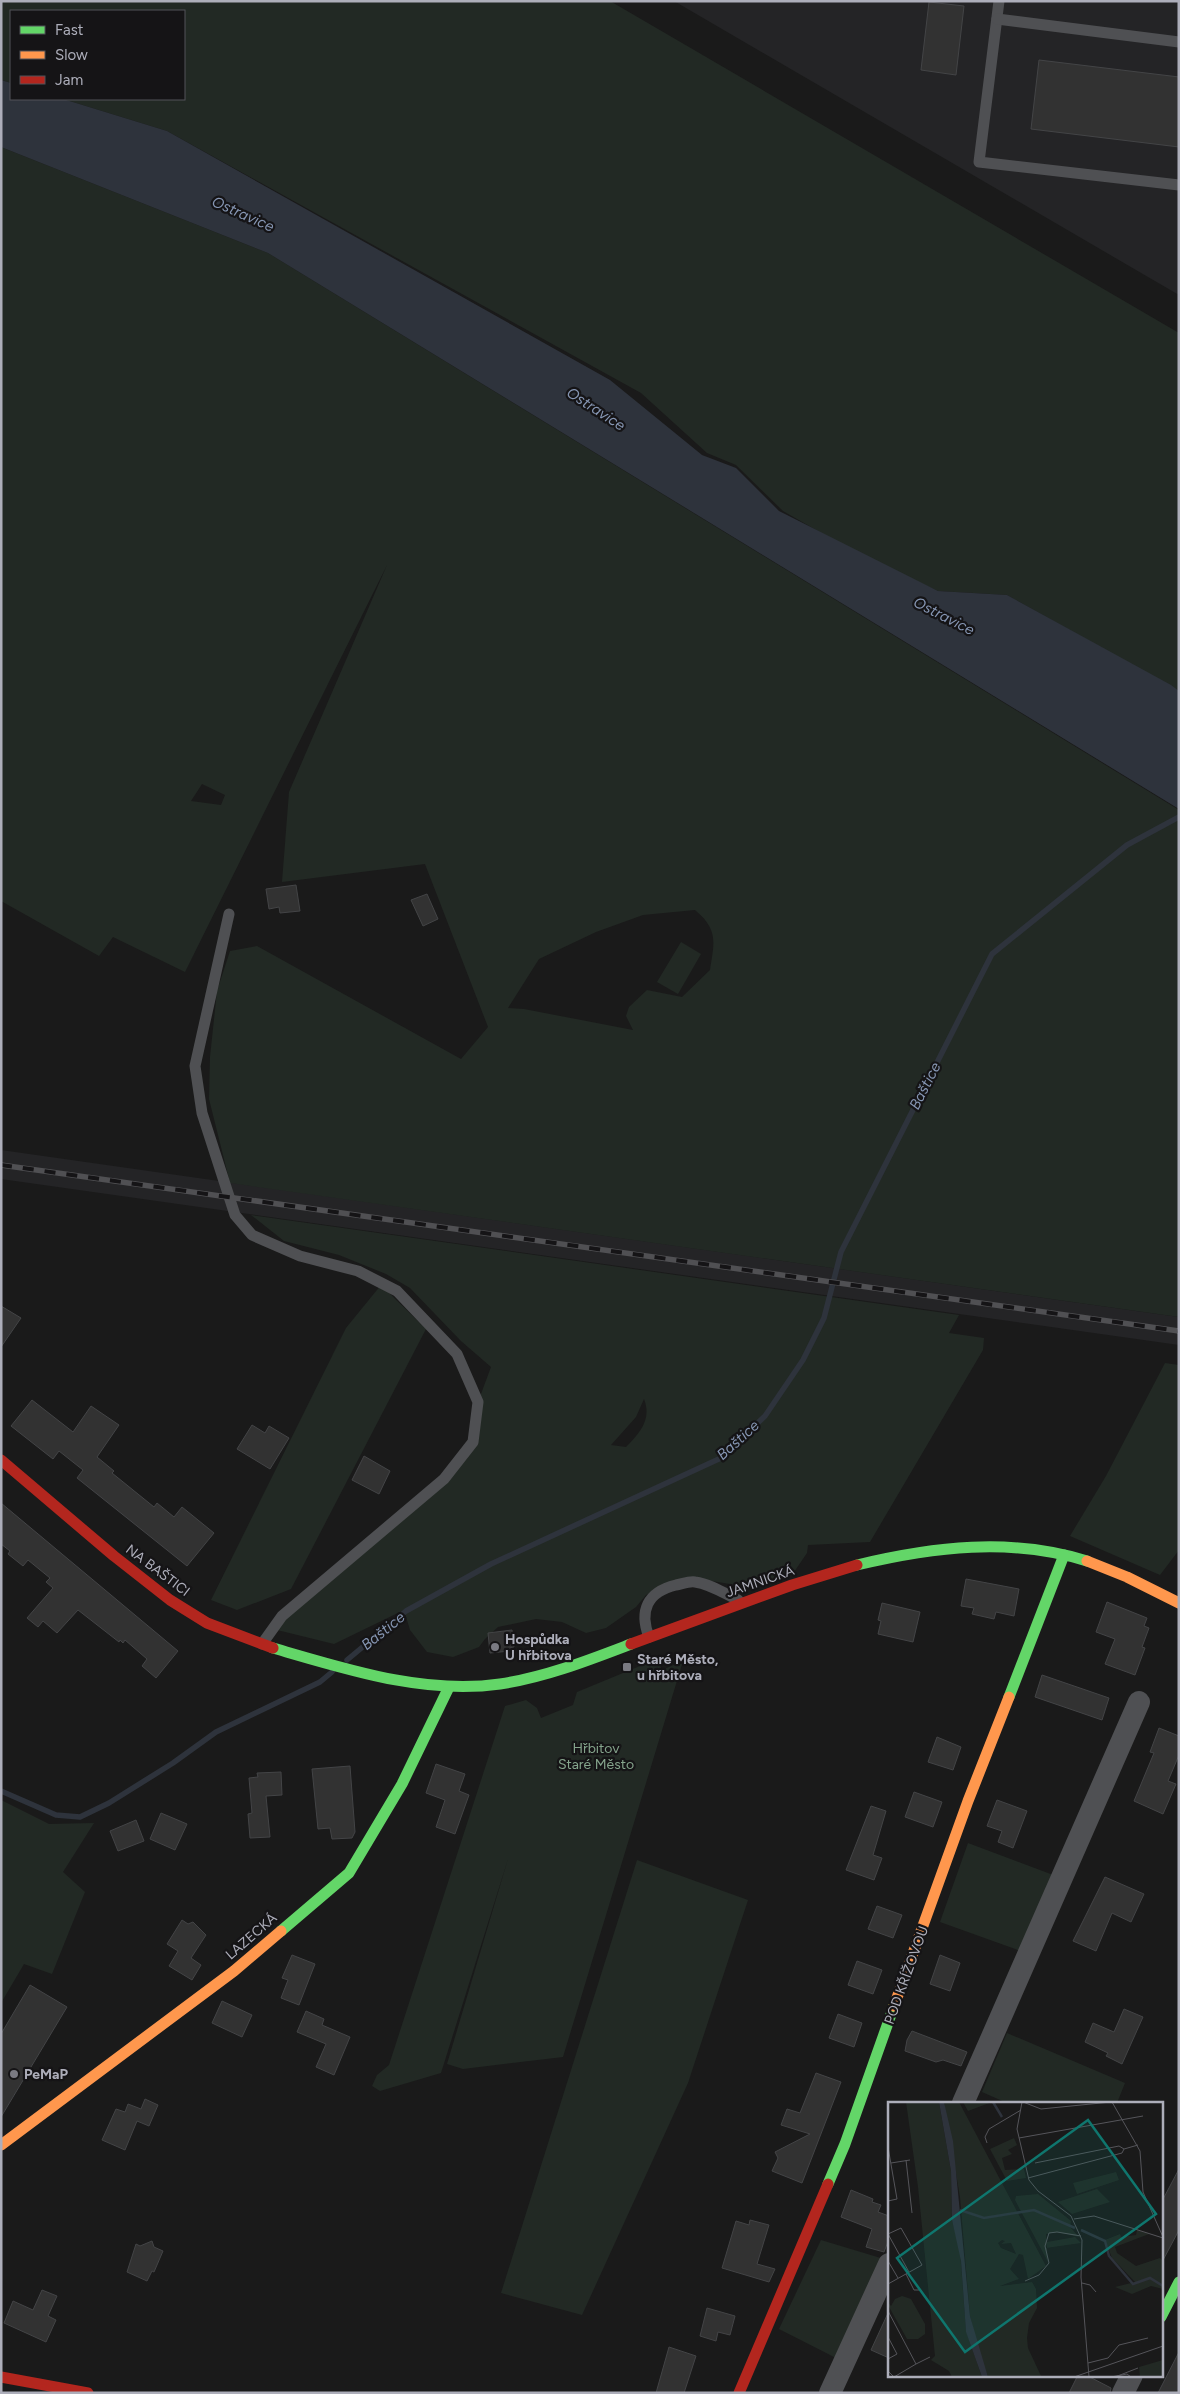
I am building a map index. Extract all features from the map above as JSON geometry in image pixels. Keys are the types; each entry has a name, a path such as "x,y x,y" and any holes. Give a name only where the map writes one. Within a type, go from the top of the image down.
{"street":[{"name":"NA BAŠTICI","path":"1,1460 165,1598 208,1623 262,1644 350,1670"},
{"name":"JAMNICKÁ","path":"350,1670 393,1680 450,1688 522,1680 811,1579 892,1556 978,1545 1038,1549 1064,1555 1126,1578 1179,1603"},
{"name":"POD KŘÍŽOVOU","path":"739,2393 845,2144 968,1801 1064,1555"},
{"name":"LAZECKÁ","path":"1,2145 234,1971 349,1873 402,1784 450,1688"},
{"path":"963,2102 1139,1702"},
{"path":"830,2393 888,2266"},
{"path":"1162,2315 1179,2282"},
{"path":"1123,2393 1132,2376"},
{"path":"1,2377 88,2393"}],"lane":[{"path":"999,1 979,162 1179,185"},
{"path":"997,19 1179,42"},
{"path":"229,914 195,1066 202,1113 235,1215 252,1235 300,1256 358,1271 398,1292 457,1354 478,1402 472,1442 444,1479 282,1616 262,1644"},
{"path":"649,1637 643,1620 645,1607 652,1597 665,1588 693,1582 709,1586 744,1602"}],"shaded area":[{"path":"674,1 1179,1 1179,295"},
{"path":"1,1150 1179,1317 1179,1345 1,1179"}],"green space":[{"path":"1,1 610,1 1179,333 1179,691 1007,595 938,591 867,559 783,511 736,465 707,453 641,393 167,131 66,100 185,100 185,10 10,10 10,83 1,80"},
{"path":"1,147 268,253 1179,810 1179,1317 230,1183 209,1099 210,1057 217,991 230,951 257,946 461,1059 488,1027 425,864 282,882 289,792 387,565 185,972 113,937 99,956 1,901","holes":["202,784 225,795 221,805 191,801","695,910 708,924 713,937 710,970 682,997 647,990 629,1007 626,1016 633,1030 524,1009 508,1008 539,959 596,932 643,915"]},
{"path":"681,942 701,954 678,994 657,982"},
{"path":"251,1215 959,1315 949,1333 984,1338 983,1350 870,1542 808,1545 807,1553 794,1572 754,1588 694,1578 660,1587 646,1595 636,1607 606,1628 586,1633 562,1622 536,1619 498,1627 479,1647 453,1657 427,1652 410,1630 404,1610 334,1644 273,1629 444,1479 472,1442 478,1402 491,1367 461,1341 410,1288 386,1274 339,1255 284,1241","holes":["644,1399 646,1419 640,1431 631,1442 626,1447 611,1445 636,1417"]},
{"path":"381,1285 426,1329 291,1589 237,1610 211,1600 346,1328"},
{"path":"1165,1363 1179,1365 1179,1550 1160,1575 1070,1536 1106,1476"},
{"name":"Hřbitov Staré Město","path":"657,1659 662,1670 683,1661 563,2057 463,2069 447,2064 508,1859 441,2073 380,2091 372,2086 377,2075 389,2065 505,1706 526,1700 537,1708 541,1718 573,1705 577,1692"},
{"path":"1,1800 49,1824 94,1823 63,1872 85,1892 52,1974 24,1964 1,2003"},
{"path":"968,1843 1056,1876 1026,1953 940,1922"},
{"path":"637,1860 748,1900 688,2083 582,2315 501,2293"},
{"path":"1007,2033 1125,2083 1117,2102 1005,2102 982,2092"},
{"path":"821,2240 884,2259 838,2359 779,2329"}],"water":[{"name":"Ostravice","path":"1,80 10,83 10,100 66,100 167,131 610,380 702,455 736,468 779,511 938,591 1007,595 1171,685 1179,691 1179,809 268,253 1,147"}],"building":[{"path":"929,2 964,6 956,75 921,70"},
{"path":"1039,60 1179,77 1179,147 1031,129"},
{"path":"296,885 300,911 280,913 279,907 269,909 266,889"},
{"path":"427,894 438,919 423,926 411,900"},
{"path":"1,1306 21,1318 1,1347"},
{"path":"32,1400 73,1432 91,1406 119,1425 97,1457 114,1471 112,1473 154,1507 157,1503 174,1517 182,1507 214,1533 187,1566 77,1478 83,1470 59,1451 53,1459 11,1426"},
{"path":"252,1425 265,1433 269,1426 289,1438 270,1469 237,1449"},
{"path":"364,1456 390,1471 379,1494 352,1480"},
{"path":"1,1503 178,1651 156,1678 142,1666 147,1659 125,1640 123,1643 120,1640 119,1642 78,1610 57,1633 43,1621 38,1627 27,1618 53,1588 46,1582 50,1578 28,1560 23,1566 8,1554 10,1551 1,1544"},
{"path":"966,1579 1019,1589 1014,1616 996,1612 994,1619 972,1614 974,1608 961,1606"},
{"path":"1107,1602 1147,1618 1144,1626 1149,1628 1142,1647 1145,1648 1135,1675 1105,1664 1115,1639 1096,1632"},
{"path":"882,1603 920,1612 913,1642 878,1634 881,1621 878,1620"},
{"path":"512,1630 514,1647 510,1648 510,1651 490,1653 488,1633"},
{"path":"1042,1675 1109,1698 1102,1720 1035,1697"},
{"path":"1159,1728 1179,1736 1179,1755 1168,1781 1176,1784 1163,1814 1134,1801 1154,1753 1150,1752"},
{"path":"937,1737 961,1747 953,1770 928,1762"},
{"path":"436,1764 465,1774 459,1791 469,1795 455,1834 436,1827 445,1800 426,1793"},
{"path":"350,1766 355,1832 352,1838 332,1839 330,1828 318,1829 312,1769"},
{"path":"281,1772 282,1795 266,1796 270,1837 250,1838 248,1814 252,1813 249,1778 258,1777 257,1773"},
{"path":"914,1792 942,1802 933,1827 905,1817"},
{"path":"997,1800 1027,1811 1013,1848 998,1842 1002,1831 987,1826"},
{"path":"871,1806 886,1811 873,1855 882,1858 874,1880 846,1870"},
{"path":"161,1813 187,1824 175,1850 150,1839"},
{"path":"136,1820 144,1841 118,1851 110,1831"},
{"path":"1105,1877 1144,1894 1131,1922 1112,1913 1096,1951 1073,1941"},
{"path":"877,1906 902,1915 893,1938 868,1929"},
{"path":"182,1920 188,1924 193,1922 206,1935 191,1958 201,1965 192,1980 169,1966 178,1951 167,1944"},
{"path":"292,1955 315,1964 299,2005 281,1998 288,1980 282,1978"},
{"path":"940,1955 960,1963 950,1991 930,1984"},
{"path":"857,1961 882,1970 873,1994 848,1985"},
{"name":"PeMaP","path":"30,1985 67,2007 1,2117 1,2034"},
{"path":"222,2001 252,2015 242,2037 212,2023"},
{"path":"1124,2009 1143,2017 1122,2064 1106,2056 1108,2053 1085,2042 1093,2023 1114,2032"},
{"path":"306,2011 324,2019 322,2025 350,2037 334,2075 316,2067 326,2044 297,2032"},
{"path":"838,2014 862,2023 854,2047 829,2038"},
{"path":"912,2031 967,2052 961,2066 943,2060 936,2062 905,2051 907,2040"},
{"path":"816,2073 841,2082 802,2183 772,2171 778,2158 775,2152 810,2134 781,2125 787,2109 800,2113"},
{"path":"145,2099 158,2105 149,2126 137,2121 125,2150 102,2140 116,2109 125,2112 128,2104 141,2109"},
{"path":"1179,2169 1179,2230 1162,2262 1162,2201"},
{"path":"851,2190 873,2199 872,2202 881,2205 878,2212 888,2216 888,2242 884,2252 866,2247 872,2229 841,2217"},
{"path":"750,2220 769,2225 757,2264 775,2269 769,2282 722,2268 736,2221 749,2225"},
{"path":"152,2241 154,2247 163,2251 154,2272 152,2271 147,2281 127,2272 136,2244 140,2246"},
{"path":"42,2290 57,2296 48,2316 56,2320 46,2342 4,2323 13,2301 33,2310"},
{"path":"707,2308 735,2316 730,2335 718,2332 716,2341 700,2336"},
{"path":"888,2313 888,2358 871,2350"},
{"path":"669,2347 696,2356 684,2393 656,2393"},
{"path":"1179,2352 1179,2393 1158,2393"},
{"path":"1078,2376 1088,2376 1111,2388 1110,2393 1069,2393"}],"waterway":[{"name":"Baštice","path":"347,1660 406,1611 491,1564 721,1458 765,1416 803,1360 824,1318 841,1252 992,954 1127,845 1179,817"},
{"name":"Baštice","path":"1,1791 56,1815 80,1817 109,1803 173,1763 216,1732 320,1682 332,1672"}],"railway":[{"path":"1,1165 1179,1331"}],"traffic: fast":[{"path":"857,1565 914,1553 972,1547 1030,1549 1087,1561"},
{"path":"1009,1697 1064,1555"},
{"path":"273,1648 385,1678 443,1686 471,1686 500,1684 534,1677 631,1644"},
{"path":"281,1931 349,1873 402,1784 449,1687"},
{"path":"828,2184 845,2144 894,2006"},
{"path":"1162,2315 1179,2282"}],"traffic: slow":[{"path":"1087,1561 1127,1577 1179,1603"},
{"path":"894,2006 968,1801 1009,1697"},
{"path":"1,2145 234,1971 281,1931"}],"traffic: jam":[{"path":"1,1460 114,1556 170,1600 207,1623 273,1648"},
{"path":"631,1644 792,1585 857,1565"},
{"path":"739,2393 828,2184"},
{"path":"1,2377 88,2393"}],"place":[{"name":"Hospůdka U hřbitova","path":"495,1647"},
{"name":"Staré Město, u hřbitova","path":"627,1667"},
{"name":"PeMaP","path":"14,2074"}]}
